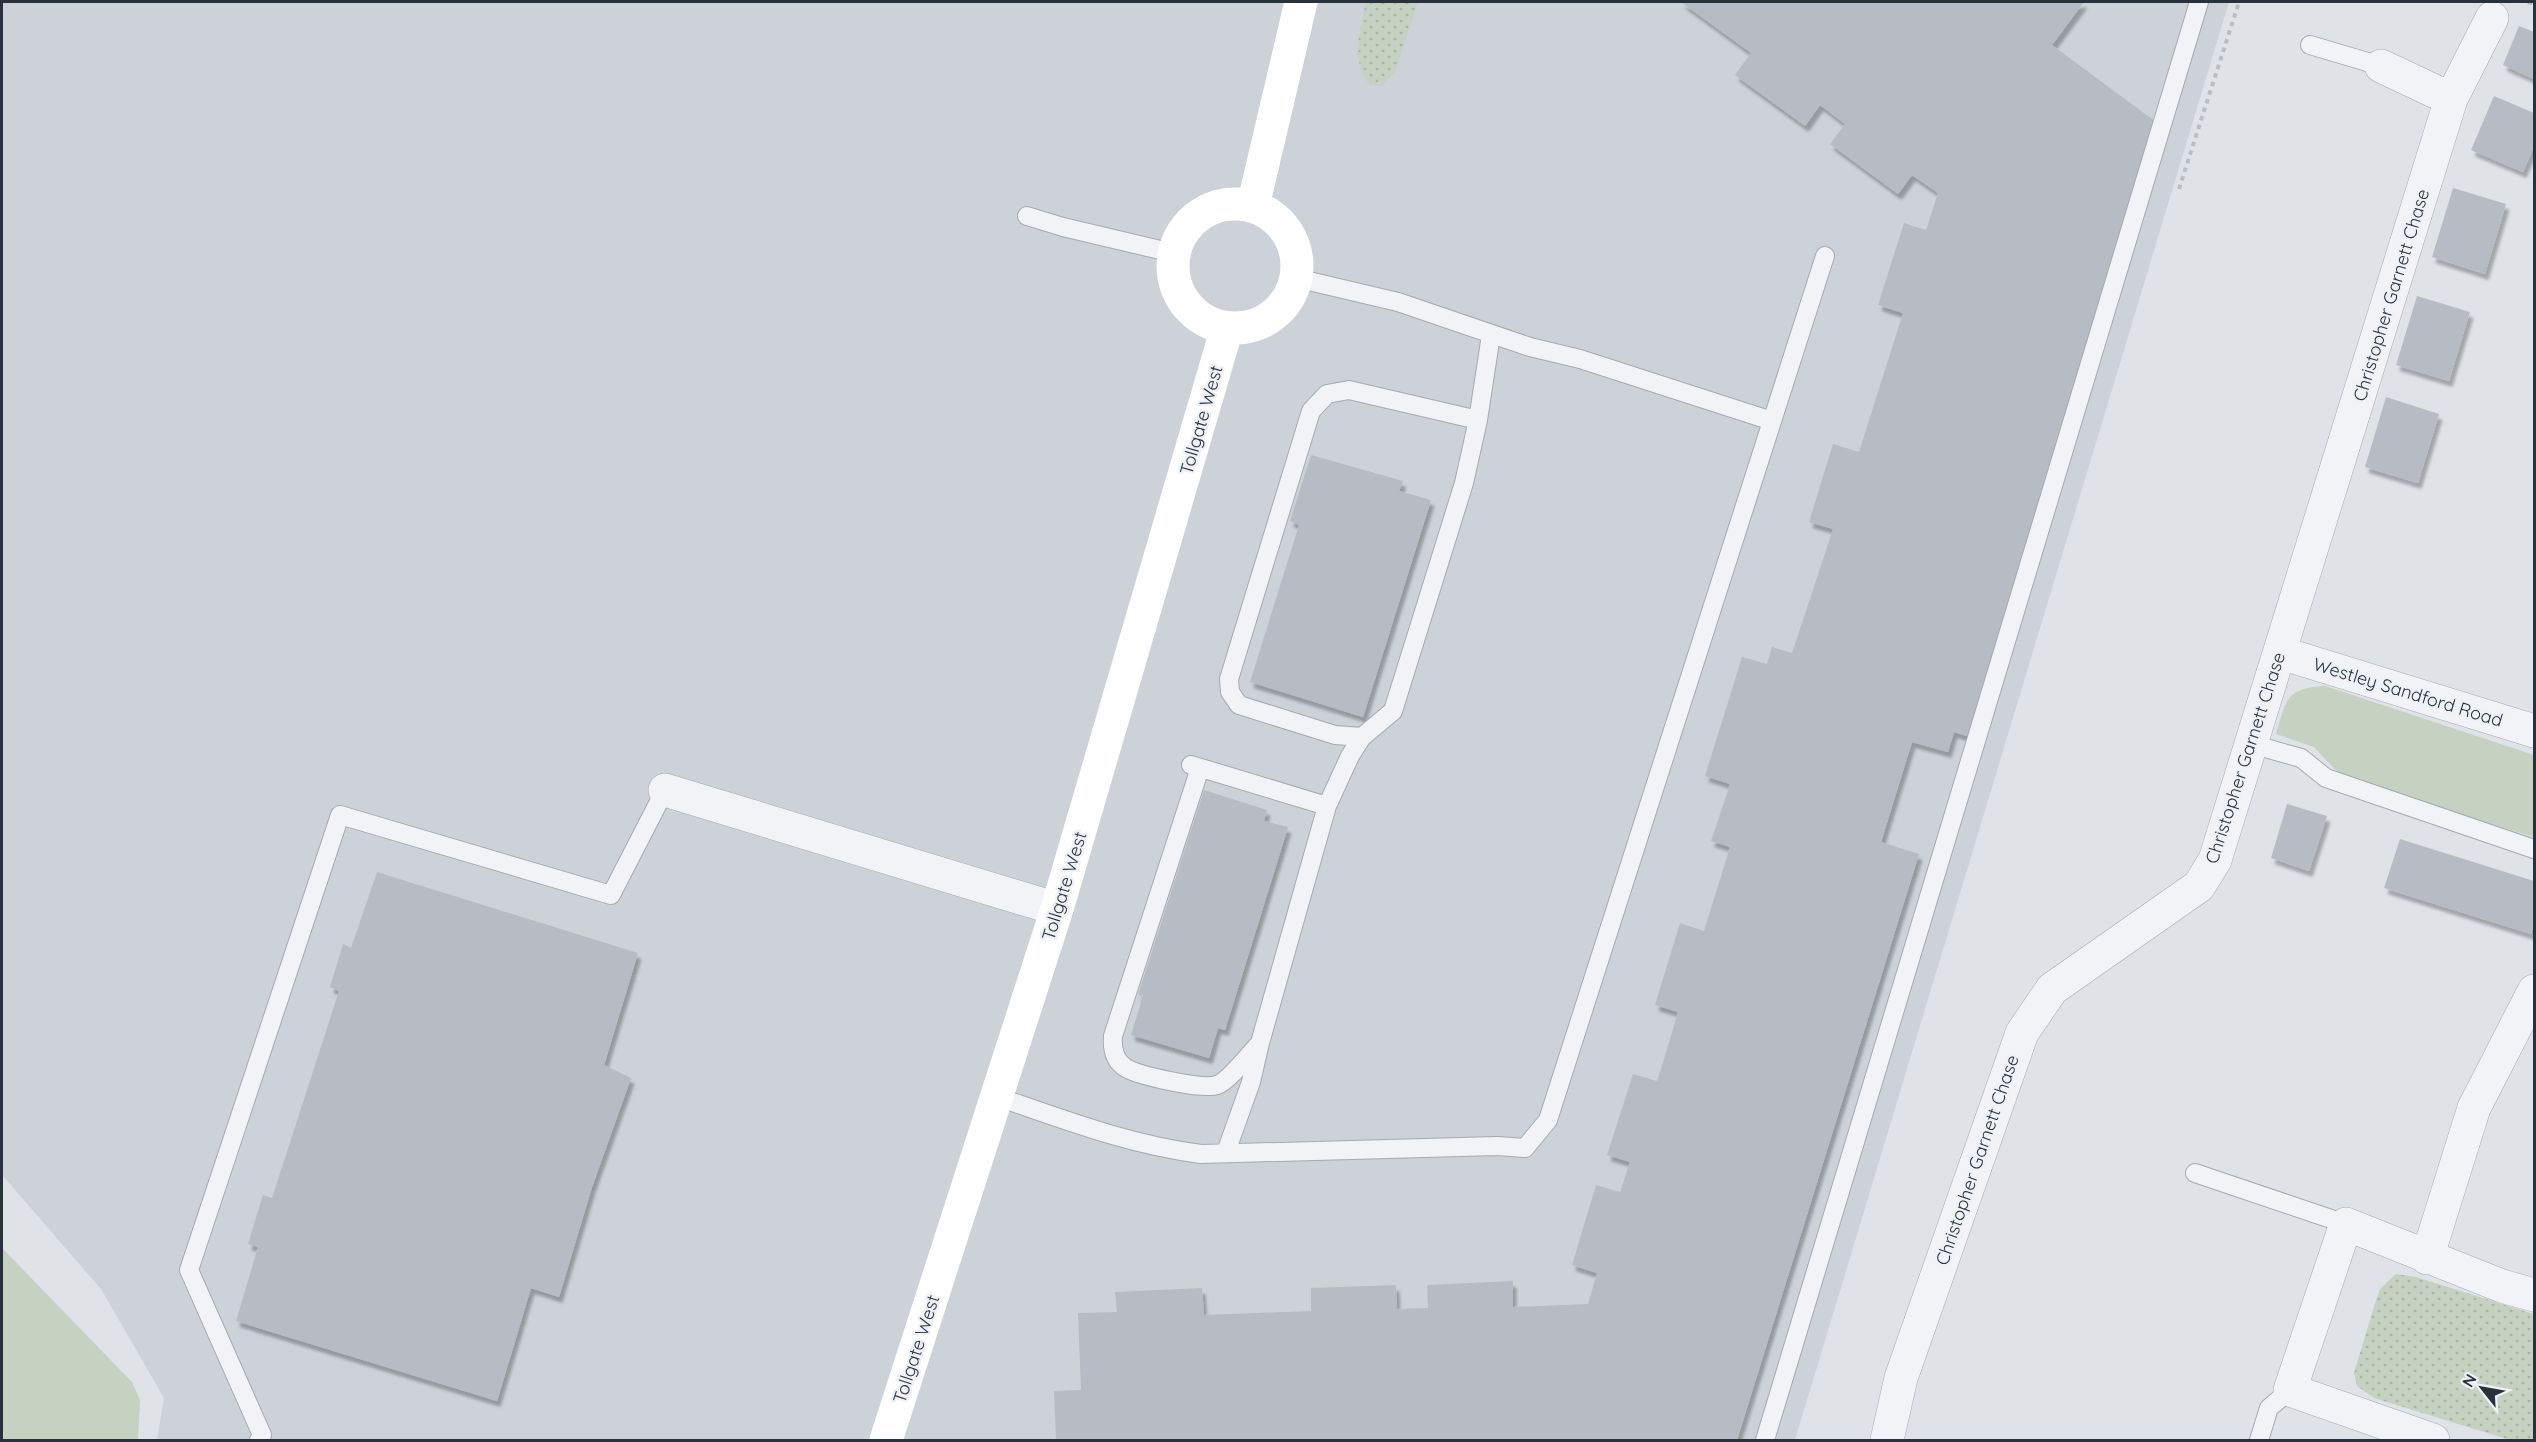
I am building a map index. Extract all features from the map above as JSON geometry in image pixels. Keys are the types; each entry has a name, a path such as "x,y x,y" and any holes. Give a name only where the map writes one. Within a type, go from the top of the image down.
{"street":[{"path":"1253,206 1301,2"},
{"name":"Christopher Garnett Chase","path":"1887,1440 1901,1378 2022,1034 2052,989 2199,886 2215,860 2451,99 2492,18"},
{"path":"2381,66 2451,99"},
{"path":"1227,203 1253,206 1274,216 1288,234 1296,255 1296,278 1287,300 1271,316 1250,326 1227,328 1199,316 1191,310 1178,293 1173,274 1173,253 1183,229 1203,212 1227,203"},
{"name":"Tollgate West","path":"886,1440 1057,909 1227,328"},
{"name":"Westley Sandford Road","path":"2281,653 2535,731"},
{"path":"665,790 1057,909"},
{"path":"2427,1258 2474,1108 2535,991"},
{"path":"2433,1440 2290,1390 2346,1224 2427,1258 2502,1286 2535,1295"}],"lane":[{"path":"1765,1440 2199,2"},
{"path":"2310,45 2381,66"},
{"path":"1027,216 1173,253"},
{"path":"998,1097 1119,1138 1157,1148 1201,1154 1497,1146 1525,1148 1548,1120 1825,256"},
{"path":"1296,278 1398,302 1491,335 1580,359 1772,421"},
{"path":"1226,1152 1251,1082 1327,806 1350,756 1362,737 1393,711 1464,483 1478,420 1491,335"},
{"path":"1362,737 1335,735 1239,705 1230,692 1229,679 1311,411 1327,394 1349,390 1478,420"},
{"path":"2251,744 2301,758 2326,778 2535,849"},
{"path":"1260,1043 1222,1083 1199,1088 1126,1068 1116,1058 1112,1048 1113,1036 1196,766 1327,806"},
{"path":"260,1440 262,1435 189,1270 340,815 611,895 665,790"},
{"path":"2195,1173 2346,1224"},
{"path":"2259,1440 2269,1408 2290,1390"}],"path":[{"path":"2528,2 2535,4"}],"shaded area":[{"path":"2,2 2229,2 1795,1440 157,1440 164,1398 101,1289 2,1175"}],"green space":[{"path":"1366,2 1418,2 1395,72 1381,86 1370,85 1364,76 1358,56 1361,23"},
{"path":"2325,686 2534,755 2534,837 2343,778 2314,747 2276,734 2282,712 2295,693 2312,687"},
{"path":"2,1248 132,1382 140,1400 138,1440 2,1440"},
{"path":"2396,1274 2416,1277 2534,1314 2534,1440 2510,1440 2374,1398 2357,1386 2354,1373 2376,1300 2380,1289"}],"building":[{"path":"1681,2 2084,2 2052,45 2156,122 1967,736 1954,732 1948,752 1912,742 1881,842 1919,854 1737,1440 1056,1440 1054,1391 1081,1390 1078,1313 1117,1312 1115,1292 1202,1288 1204,1315 1311,1311 1311,1288 1396,1285 1397,1309 1428,1308 1427,1285 1513,1281 1513,1307 1588,1304 1597,1273 1572,1265 1596,1185 1620,1192 1630,1162 1607,1155 1633,1074 1657,1081 1678,1012 1655,1005 1680,923 1704,931 1730,847 1711,841 1730,784 1705,776 1742,657 1767,664 1772,647 1792,653 1833,529 1809,522 1833,444 1859,452 1903,313 1878,305 1904,223 1926,230 1938,193 1912,175 1898,194 1830,144 1845,124 1820,105 1805,126 1735,75 1751,53"},
{"path":"2519,26 2534,32 2534,79 2503,65"},
{"path":"2494,96 2534,113 2534,146 2523,172 2471,150"},
{"path":"2453,188 2506,204 2485,274 2432,257"},
{"path":"2417,296 2470,312 2449,381 2396,365"},
{"path":"2386,397 2439,414 2418,483 2365,467"},
{"path":"1311,455 1403,481 1399,491 1431,500 1363,717 1250,682 1299,525 1290,521"},
{"path":"1204,790 1267,810 1264,821 1288,827 1225,1030 1218,1028 1209,1058 1131,1035 1143,996 1138,995"},
{"path":"2287,804 2327,816 2309,871 2271,858"},
{"path":"2400,839 2534,881 2534,922 2531,934 2384,888"},
{"path":"377,872 638,953 604,1065 631,1078 592,1187 559,1297 531,1288 497,1401 236,1321 258,1247 248,1244 263,1195 272,1198 339,991 330,987 343,944 351,948"}]}
